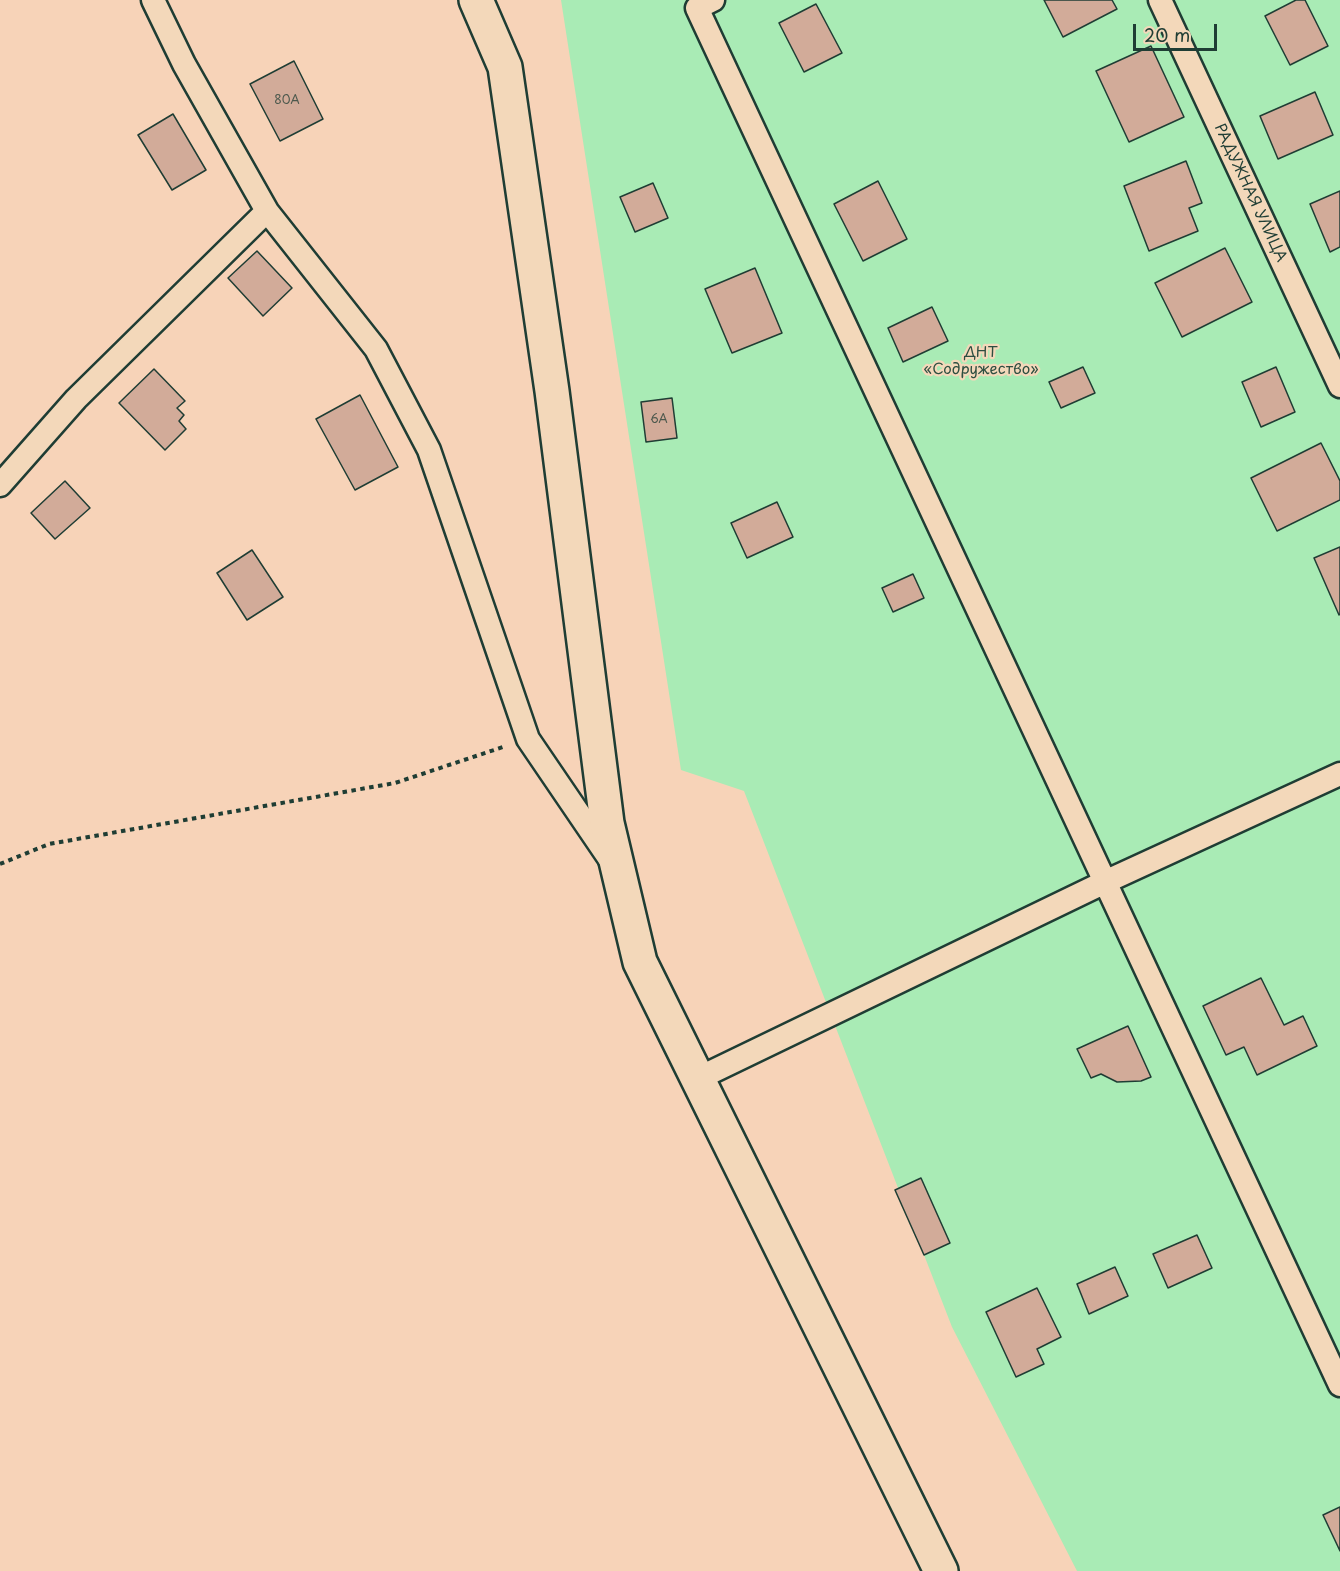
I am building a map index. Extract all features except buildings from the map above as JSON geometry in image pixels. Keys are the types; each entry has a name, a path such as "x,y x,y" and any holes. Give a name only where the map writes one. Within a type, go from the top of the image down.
{"street":[{"path":"153,0 184,64 267,211 376,349 429,450 528,739 619,871"},
{"path":"476,0 505,67 552,391 607,823 640,962 941,1571"},
{"path":"713,0 697,8 1340,1385"},
{"name":"РАДУЖНАЯ УЛИЦА","path":"1161,0 1340,386"},
{"path":"0,485 76,399 267,211"},
{"path":"698,1079 1105,882 1340,774"}],"path":[{"path":"0,864 49,844 395,783 528,739"}],"green space":[{"name":"ДНТ «Содружество»","path":"561,0 1340,0 1340,1571 1077,1571 952,1327 744,791 681,770"}]}
